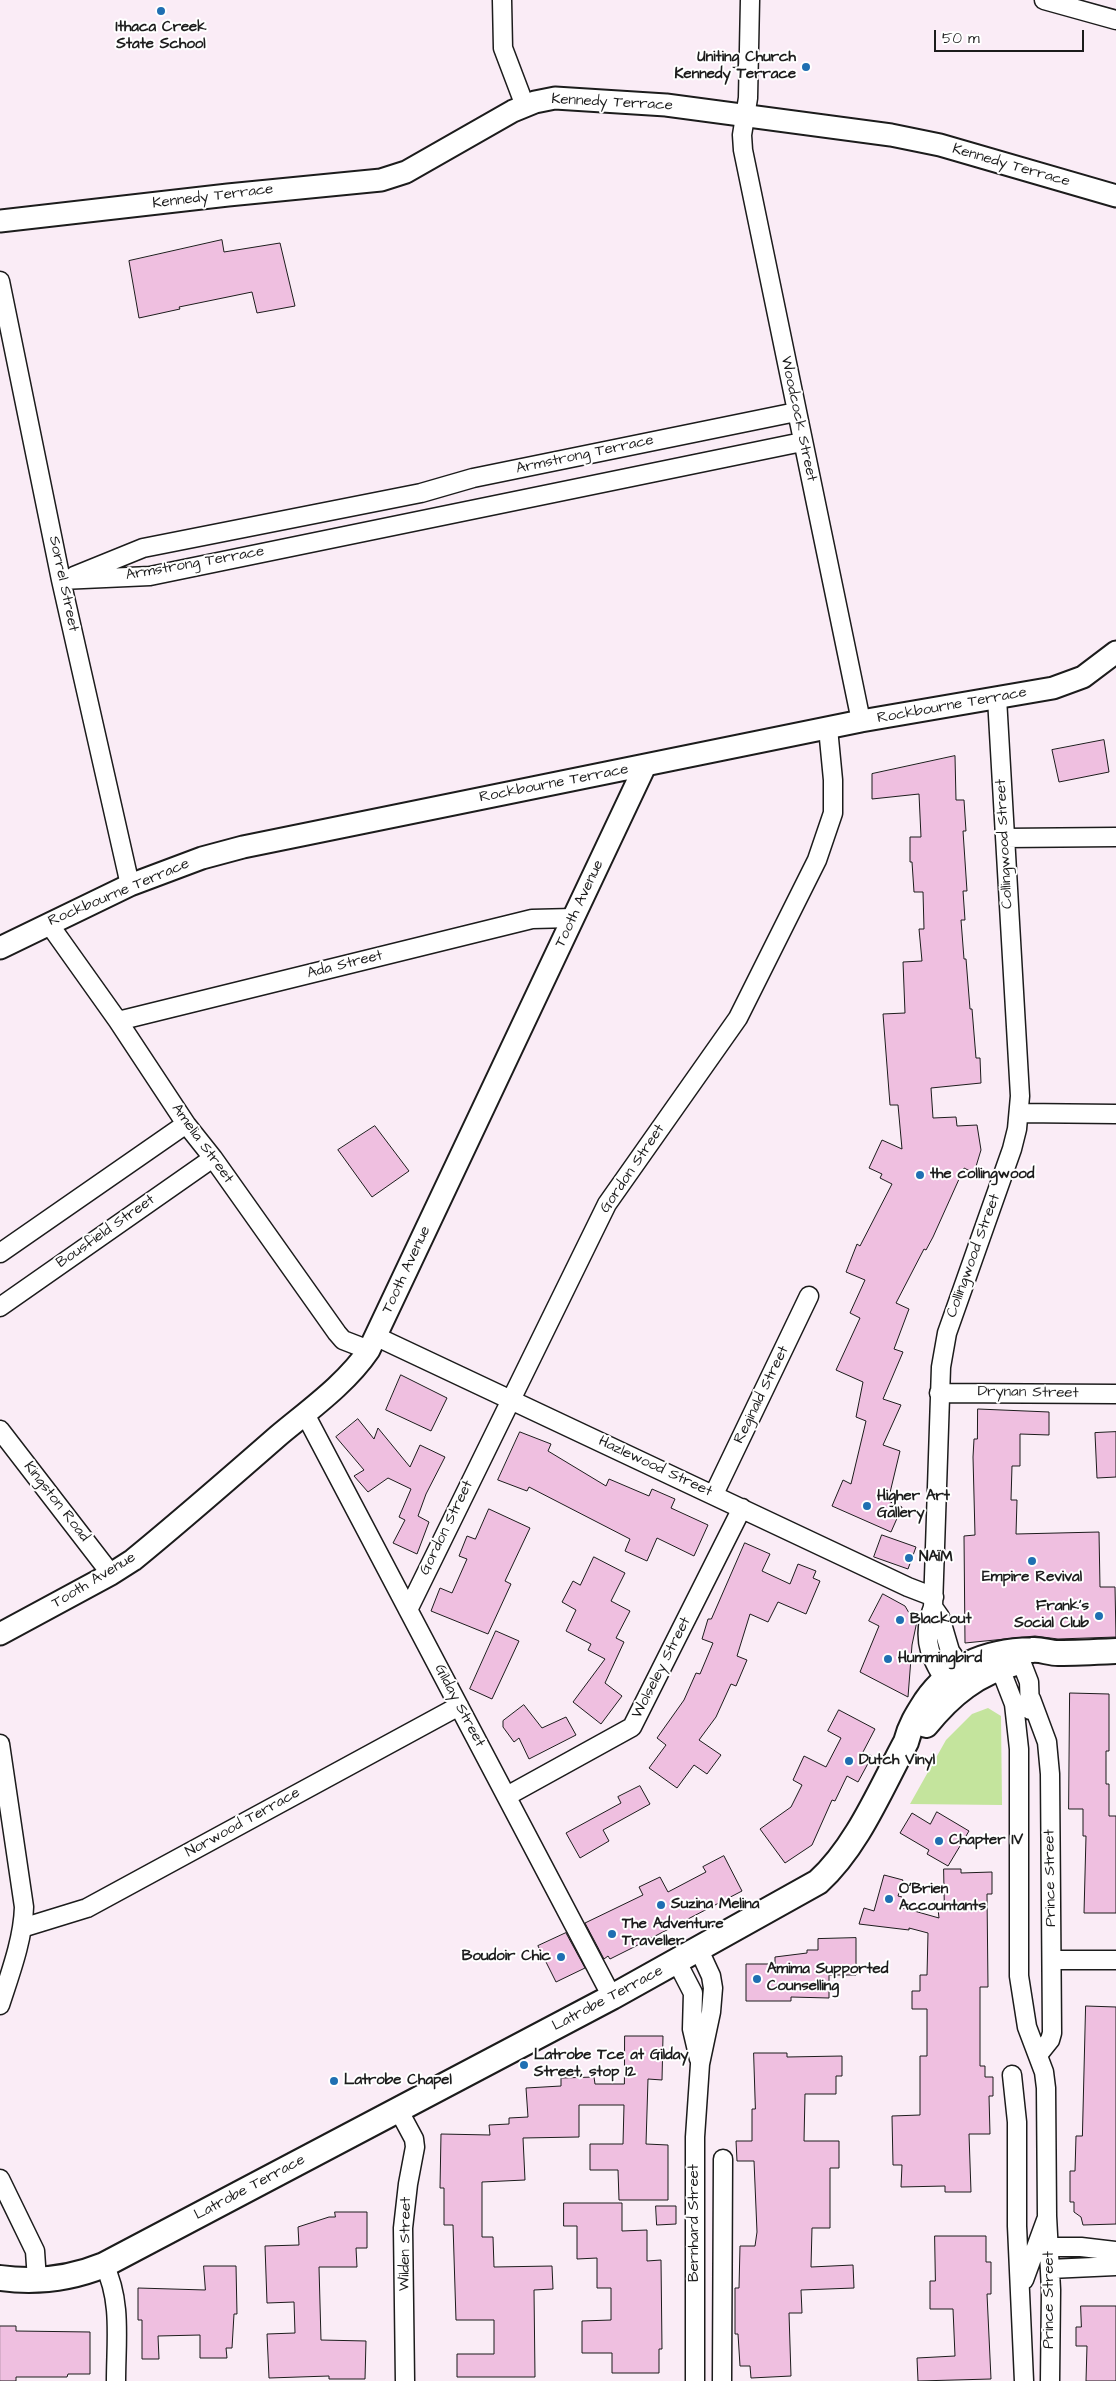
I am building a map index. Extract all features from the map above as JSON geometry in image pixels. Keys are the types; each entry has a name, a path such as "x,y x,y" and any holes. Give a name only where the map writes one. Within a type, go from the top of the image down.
{"main road":[{"name":"Latrobe Terrace","path":"0,2278 37,2280 63,2278 104,2265 612,1998 818,1882 832,1869 848,1848 906,1742 910,1726 930,1695 957,1680 981,1658 1043,1659 1056,1653 1116,1651"}],"street":[{"path":"502,0 503,48 526,106"},
{"name":"Woodcock Street","path":"750,0 748,98 742,142 744,161 861,721"},
{"path":"1044,0 1116,20"},
{"name":"Kennedy Terrace","path":"0,221 381,180 406,172 526,106 555,98 582,98 666,105 915,139 1116,196"},
{"name":"Sorrel Street","path":"0,281 62,580 130,885"},
{"name":"Armstrong Terrace","path":"62,580 143,548 421,493 473,478 796,412"},
{"name":"Armstrong Terrace","path":"62,580 150,576 802,442"},
{"name":"Rockbourne Terrace","path":"0,948 130,885 202,858 243,847 861,721 1053,688 1083,677 1116,652"},
{"name":"Collingwood Street","path":"957,1680 932,1661 929,1651 929,1618 934,1602 940,1367 946,1333 1012,1149 1019,1113 1020,1096 997,698"},
{"name":"Gordon Street","path":"408,1610 607,1204 738,1018 817,860 833,813 833,780 828,728"},
{"name":"Tooth Avenue","path":"0,1634 112,1574 146,1550 350,1373 372,1343 645,766"},
{"path":"1005,838 1116,836"},
{"name":"Ada Street","path":"118,1021 532,919 573,918"},
{"name":"Amelia Street","path":"49,924 118,1021 186,1124 213,1158 337,1333 343,1340 372,1343"},
{"path":"1019,1113 1116,1114"},
{"path":"0,1253 186,1124"},
{"name":"Bousfield Street","path":"0,1307 213,1158"},
{"name":"Reginald Street","path":"714,1494 809,1296"},
{"name":"Hazlewood Street","path":"372,1343 510,1399 714,1494 908,1587 934,1602"},
{"name":"Drynan Street","path":"939,1393 1116,1394"},
{"name":"Gilday Street","path":"305,1414 612,1998"},
{"name":"Kingston Road","path":"0,1430 112,1574"},
{"name":"Wolseley Street","path":"507,1796 632,1727 742,1508"},
{"name":"Prince Street","path":"1009,1658 1031,1699 1046,1738 1049,1758 1052,2037 1038,2055"},
{"name":"Prince Street","path":"1009,1658 1019,1749 1019,1976 1027,2027 1038,2055 1046,2088 1047,2218 1050,2247 1050,2381"},
{"name":"Prince Street","path":"1019,1749 1027,1728 1031,1699"},
{"name":"Norwood Terrace","path":"22,1928 86,1908 459,1706"},
{"path":"0,1744 24,1900 22,1928 0,2006"},
{"name":"Bernhard Street","path":"696,2381 695,2150 700,2064 711,2012 713,1988 712,1979 699,1950"},
{"path":"1052,1960 1116,1960"},
{"name":"Bernhard Street","path":"677,1962 693,1993 692,2034 700,2064"},
{"name":"Prince Street","path":"1012,2075 1017,2122 1016,2226 1024,2381"},
{"name":"Wilden Street","path":"399,2111 414,2139 415,2147 408,2184 403,2228 406,2381"},
{"name":"Bernhard Street","path":"722,2381 723,2159"},
{"path":"0,2179 35,2251 37,2280"},
{"path":"1016,2226 1033,2219 1047,2218"},
{"name":"Prince Street","path":"1020,2293 1029,2263 1047,2218"},
{"path":"1050,2247 1081,2247 1116,2251"},
{"path":"104,2265 116,2297 116,2381"},
{"path":"1050,2270 1116,2266"}],"green space":[{"path":"988,1708 1001,1716 1002,1805 910,1804 946,1740 972,1714"}],"building":[{"path":"222,240 224,252 280,243 295,306 257,313 252,292 179,307 180,309 139,318 129,261"},
{"path":"1104,740 1109,772 1059,782 1052,750"},
{"path":"955,756 956,800 964,800 966,831 963,831 967,891 963,891 965,920 961,920 964,959 966,959 976,1058 980,1058 981,1083 931,1088 933,1118 956,1117 957,1126 977,1125 981,1150 974,1173 964,1168 933,1237 926,1250 924,1249 896,1303 909,1309 894,1349 903,1352 883,1399 901,1405 883,1445 900,1451 888,1501 902,1507 891,1532 832,1506 843,1480 851,1484 866,1421 856,1417 863,1382 836,1370 860,1318 850,1313 865,1280 846,1272 857,1244 860,1246 892,1184 880,1178 882,1174 869,1168 882,1140 902,1149 898,1105 890,1105 883,1014 905,1013 903,962 922,961 919,929 924,929 923,892 914,892 912,862 910,862 910,837 921,837 919,794 872,799 872,774"},
{"path":"375,1126 409,1171 372,1197 338,1150"},
{"path":"401,1375 447,1398 431,1431 386,1410"},
{"name":"Empire Revival","path":"978,1409 1049,1412 1049,1435 1020,1434 1020,1466 1012,1466 1011,1500 1017,1500 1016,1534 1099,1532 1100,1587 1115,1587 1116,1637 1058,1639 1035,1636 965,1643 964,1536 975,1535 973,1457 974,1439 977,1439"},
{"path":"358,1419 374,1439 378,1428 410,1467 420,1445 445,1457 426,1494 418,1516 429,1522 417,1554 393,1543 405,1520 399,1517 411,1489 388,1478 368,1492 354,1476 364,1470 336,1437"},
{"path":"520,1432 551,1444 548,1451 606,1486 609,1479 649,1496 652,1489 675,1499 671,1508 708,1525 694,1556 657,1538 647,1561 625,1551 630,1539 529,1487 527,1491 498,1480"},
{"path":"1116,1432 1116,1477 1097,1478 1095,1433"},
{"path":"489,1509 530,1528 505,1581 511,1584 488,1634 431,1611 440,1588 452,1593 467,1559 459,1556 467,1536 475,1539"},
{"path":"882,1535 916,1547 908,1569 874,1557"},
{"path":"745,1543 770,1554 762,1571 790,1584 798,1564 816,1571 813,1578 820,1581 806,1614 778,1602 768,1622 750,1614 737,1656 747,1660 736,1686 731,1684 716,1717 699,1740 721,1755 707,1774 694,1765 677,1788 649,1768 666,1745 657,1738 684,1700 696,1673 700,1674 713,1643 702,1639 708,1619 711,1619"},
{"path":"594,1557 625,1573 611,1601 630,1611 616,1638 624,1642 605,1683 622,1696 601,1724 573,1702 605,1659 588,1650 591,1644 566,1631 576,1610 562,1602 573,1581 580,1585"},
{"name":"Hummingbird","path":"883,1594 905,1606 912,1618 917,1621 912,1645 908,1697 860,1672 879,1626 869,1621"},
{"path":"496,1631 519,1641 492,1699 470,1689"},
{"path":"1070,1693 1109,1694 1109,1751 1106,1751 1106,1784 1109,1784 1109,1816 1116,1816 1116,1913 1084,1913 1086,1836 1083,1836 1083,1809 1069,1809"},
{"path":"524,1705 542,1728 566,1717 576,1735 529,1759 519,1738 514,1742 503,1727 503,1721"},
{"path":"839,1710 875,1729 863,1752 872,1756 858,1782 847,1776 835,1801 832,1800 812,1845 785,1863 760,1829 791,1807 802,1785 793,1780 804,1756 826,1767 841,1738 828,1731"},
{"path":"640,1786 650,1804 603,1830 609,1841 580,1858 566,1833 621,1803 618,1797"},
{"name":"Chapter IV","path":"937,1812 969,1831 948,1866 927,1854 929,1850 900,1833 912,1813 930,1824"},
{"path":"724,1856 742,1891 610,1959 608,1956 604,1959 585,1923 643,1895 639,1887 660,1877 668,1892 706,1872 703,1867"},
{"path":"944,1869 961,1869 961,1873 992,1872 992,1894 987,1894 988,1987 980,1987 980,2066 985,2066 985,2077 993,2077 993,2096 989,2096 990,2134 969,2134 971,2192 945,2192 945,2186 901,2187 902,2165 893,2165 892,2116 920,2115 920,2056 927,2056 927,2009 912,2009 912,1991 920,1991 920,1975 927,1975 928,1933 909,1928 909,1930 859,1924 864,1908 874,1911 884,1875 903,1880 898,1896 902,1897 900,1907 939,1918 938,1909 944,1909"},
{"name":"Boudoir Chic","path":"566,1933 585,1968 556,1982 538,1946"},
{"path":"856,1938 856,1975 829,1975 829,1998 791,1997 791,2001 746,2001 746,1964 775,1964 775,1957 807,1953 807,1950 818,1950 818,1939"},
{"path":"1086,2006 1116,2007 1116,2224 1083,2225 1081,2217 1074,2212 1074,2202 1070,2202 1070,2171 1075,2171 1076,2136 1082,2136"},
{"path":"625,2036 663,2036 662,2080 648,2079 646,2144 668,2145 668,2200 619,2200 618,2170 590,2170 590,2144 623,2144 624,2105 579,2105 579,2137 523,2138 525,2180 482,2182 482,2237 493,2237 494,2267 552,2266 553,2289 534,2290 535,2377 457,2377 457,2354 494,2354 494,2320 456,2320 453,2225 444,2225 444,2188 440,2188 441,2134 490,2135 489,2125 509,2124 509,2118 528,2117 526,2088 561,2086 561,2078 594,2077 595,2084 624,2084"},
{"path":"754,2053 787,2053 787,2057 842,2056 842,2076 836,2076 836,2094 805,2094 804,2141 839,2141 839,2168 830,2168 830,2228 812,2228 811,2267 853,2265 854,2288 801,2290 802,2313 789,2313 791,2376 751,2378 750,2366 740,2366 738,2334 735,2334 735,2288 739,2288 740,2246 755,2246 757,2232 754,2161 737,2161 736,2141 752,2141 752,2109 755,2109"},
{"path":"564,2203 622,2203 622,2231 647,2230 647,2261 661,2260 662,2349 659,2349 659,2373 612,2373 612,2353 582,2353 582,2321 611,2320 611,2288 597,2288 597,2258 577,2259 577,2226 564,2226"},
{"path":"656,2206 676,2206 676,2224 657,2225"},
{"path":"335,2212 367,2212 367,2248 356,2248 357,2267 319,2267 321,2340 366,2341 365,2379 329,2379 329,2376 269,2378 267,2334 295,2333 294,2302 267,2303 265,2246 299,2245 298,2227 329,2217 335,2217"},
{"path":"935,2236 986,2236 986,2262 991,2262 991,2294 987,2294 991,2379 918,2381 917,2358 955,2356 953,2309 930,2309 930,2281 935,2281"},
{"path":"204,2266 236,2266 237,2314 234,2314 232,2348 226,2348 227,2358 200,2358 200,2335 158,2336 159,2359 142,2359 142,2320 138,2320 138,2288 205,2290"},
{"path":"1081,2306 1116,2306 1116,2381 1086,2381 1087,2346 1076,2346 1076,2327 1081,2327"},
{"path":"0,2326 16,2326 16,2331 90,2332 90,2374 68,2374 67,2377 16,2377 16,2381 0,2381"}],"place":[{"name":"Ithaca Creek State School","path":"161,11"},
{"name":"Uniting Church Kennedy Terrace","path":"806,67"},
{"name":"the collingwood","path":"920,1175"},
{"name":"Higher Art Gallery","path":"867,1506"},
{"name":"NAÏM","path":"909,1558"},
{"name":"Empire Revival","path":"1032,1561"},
{"name":"Frank's Social Club","path":"1099,1616"},
{"name":"Blackout","path":"900,1620"},
{"name":"Hummingbird","path":"888,1659"},
{"name":"Dutch Vinyl","path":"849,1761"},
{"name":"Chapter IV","path":"939,1841"},
{"name":"O'Brien Accountants","path":"889,1899"},
{"name":"Suzina Melina","path":"661,1905"},
{"name":"The Adventure Traveller","path":"612,1934"},
{"name":"Boudoir Chic","path":"561,1957"},
{"name":"Amima Supported Counselling","path":"757,1979"},
{"name":"Latrobe Tce at Gilday Street, stop 12","path":"524,2065"},
{"name":"Latrobe Chapel","path":"334,2081"}]}
